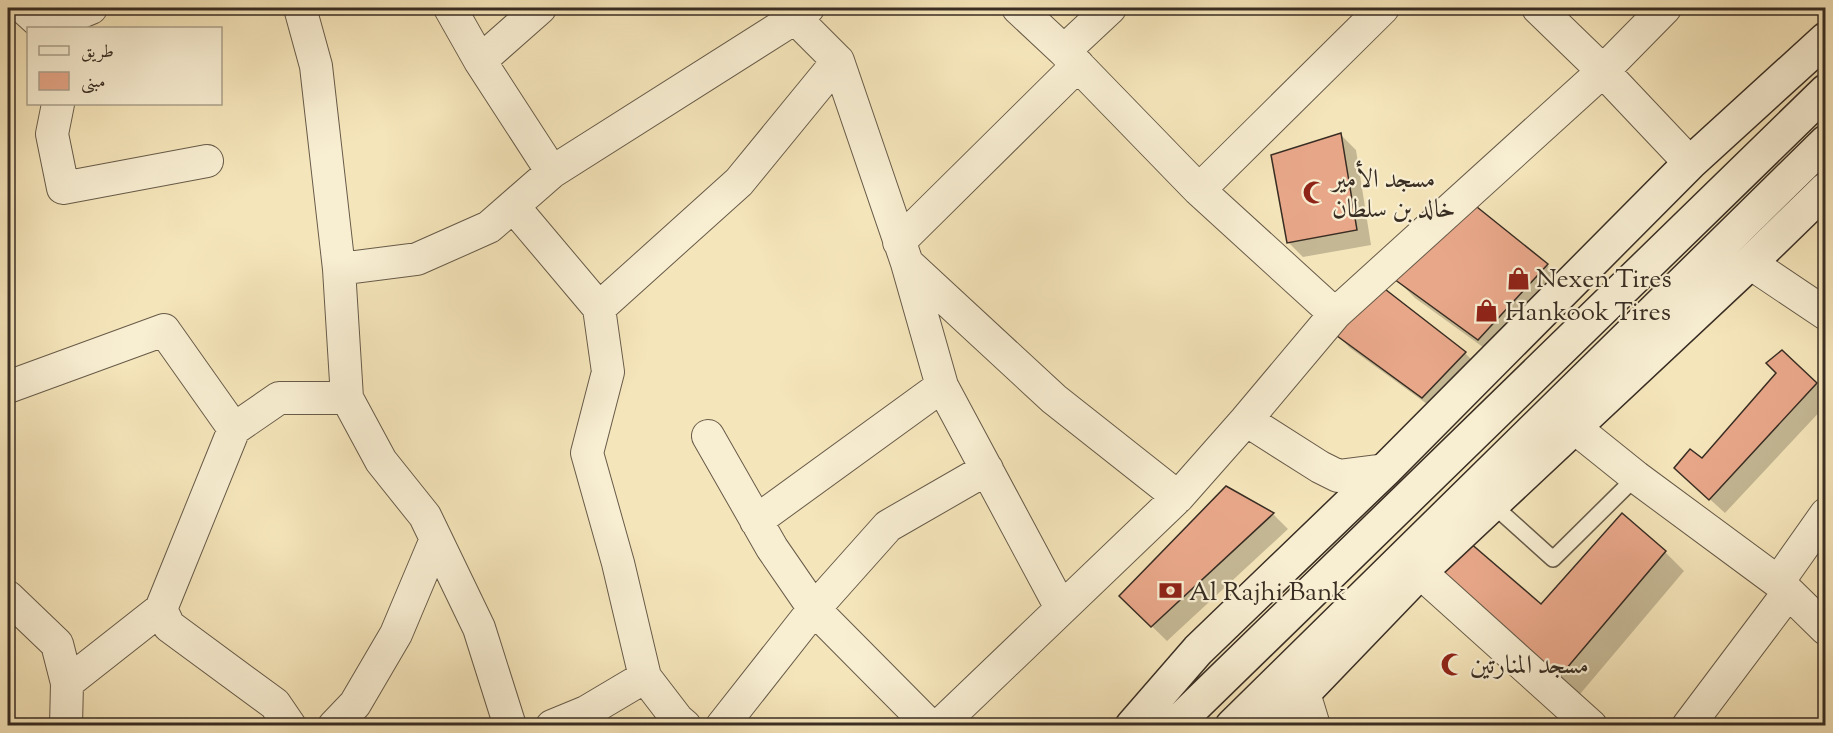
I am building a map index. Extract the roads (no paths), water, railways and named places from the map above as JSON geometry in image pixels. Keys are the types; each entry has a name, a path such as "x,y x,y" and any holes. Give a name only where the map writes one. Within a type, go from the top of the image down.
{"main road":[{"path":"1132,726 1198,650 1385,470 1690,163 1826,39"},
{"path":"1174,726 1826,91"},
{"path":"1232,726 1826,142"},
{"path":"1272,726 1420,572 1826,189"}],"street":[{"path":"38,21 91,8"},
{"path":"300,8 316,66 339,269 347,398 381,461 425,516 479,628 510,726"},
{"path":"450,8 480,61 552,172"},
{"path":"480,61 540,8"},
{"path":"1018,8 1071,58 1199,190 1335,314"},
{"path":"903,253 1071,58 1110,8"},
{"path":"1199,190 1383,8"},
{"path":"1538,8 1603,71 1690,163"},
{"path":"939,726 1178,496 1246,420 1335,314 1603,71 1665,8"},
{"path":"339,269 417,259 489,227 552,172 796,11 838,61 903,253 942,386 1061,608"},
{"path":"599,308 739,182 838,61"},
{"path":"58,105 52,134 63,188 207,161"},
{"path":"513,206 599,308 608,372 587,453 618,563 645,677 685,726"},
{"path":"903,253 1054,399 1178,496"},
{"path":"1750,263 1826,314"},
{"path":"8,387 164,330 234,429"},
{"path":"756,521 942,386"},
{"path":"67,683 161,609 234,429 279,398 347,398"},
{"path":"1246,420 1338,476 1385,470"},
{"path":"1575,428 1636,477 1783,587 1826,629"},
{"path":"708,436 772,548 814,609 930,726"},
{"path":"722,726 814,609 888,526 987,469"},
{"path":"1688,726 1783,587 1826,514"},
{"path":"334,726 355,704 396,634 436,539"},
{"path":"1420,572 1591,726"},
{"path":"8,597 57,644 67,683 66,726"},
{"path":"161,609 169,626 275,704 290,726"},
{"path":"552,726 586,712 645,677"},
{"path":"1304,693 1314,726"}],"lane":[{"path":"1493,505 1552,560 1636,477"}],"place":[{"name":"مسجد الأمير خالد بن سلطان","path":"1314,193"},
{"name":"Nexen Tires","path":"1518,278"},
{"name":"Hankook Tires","path":"1487,311"},
{"name":"Al Rajhi Bank","path":"1171,591"},
{"name":"مسجد المنارتين","path":"1452,664"}]}
